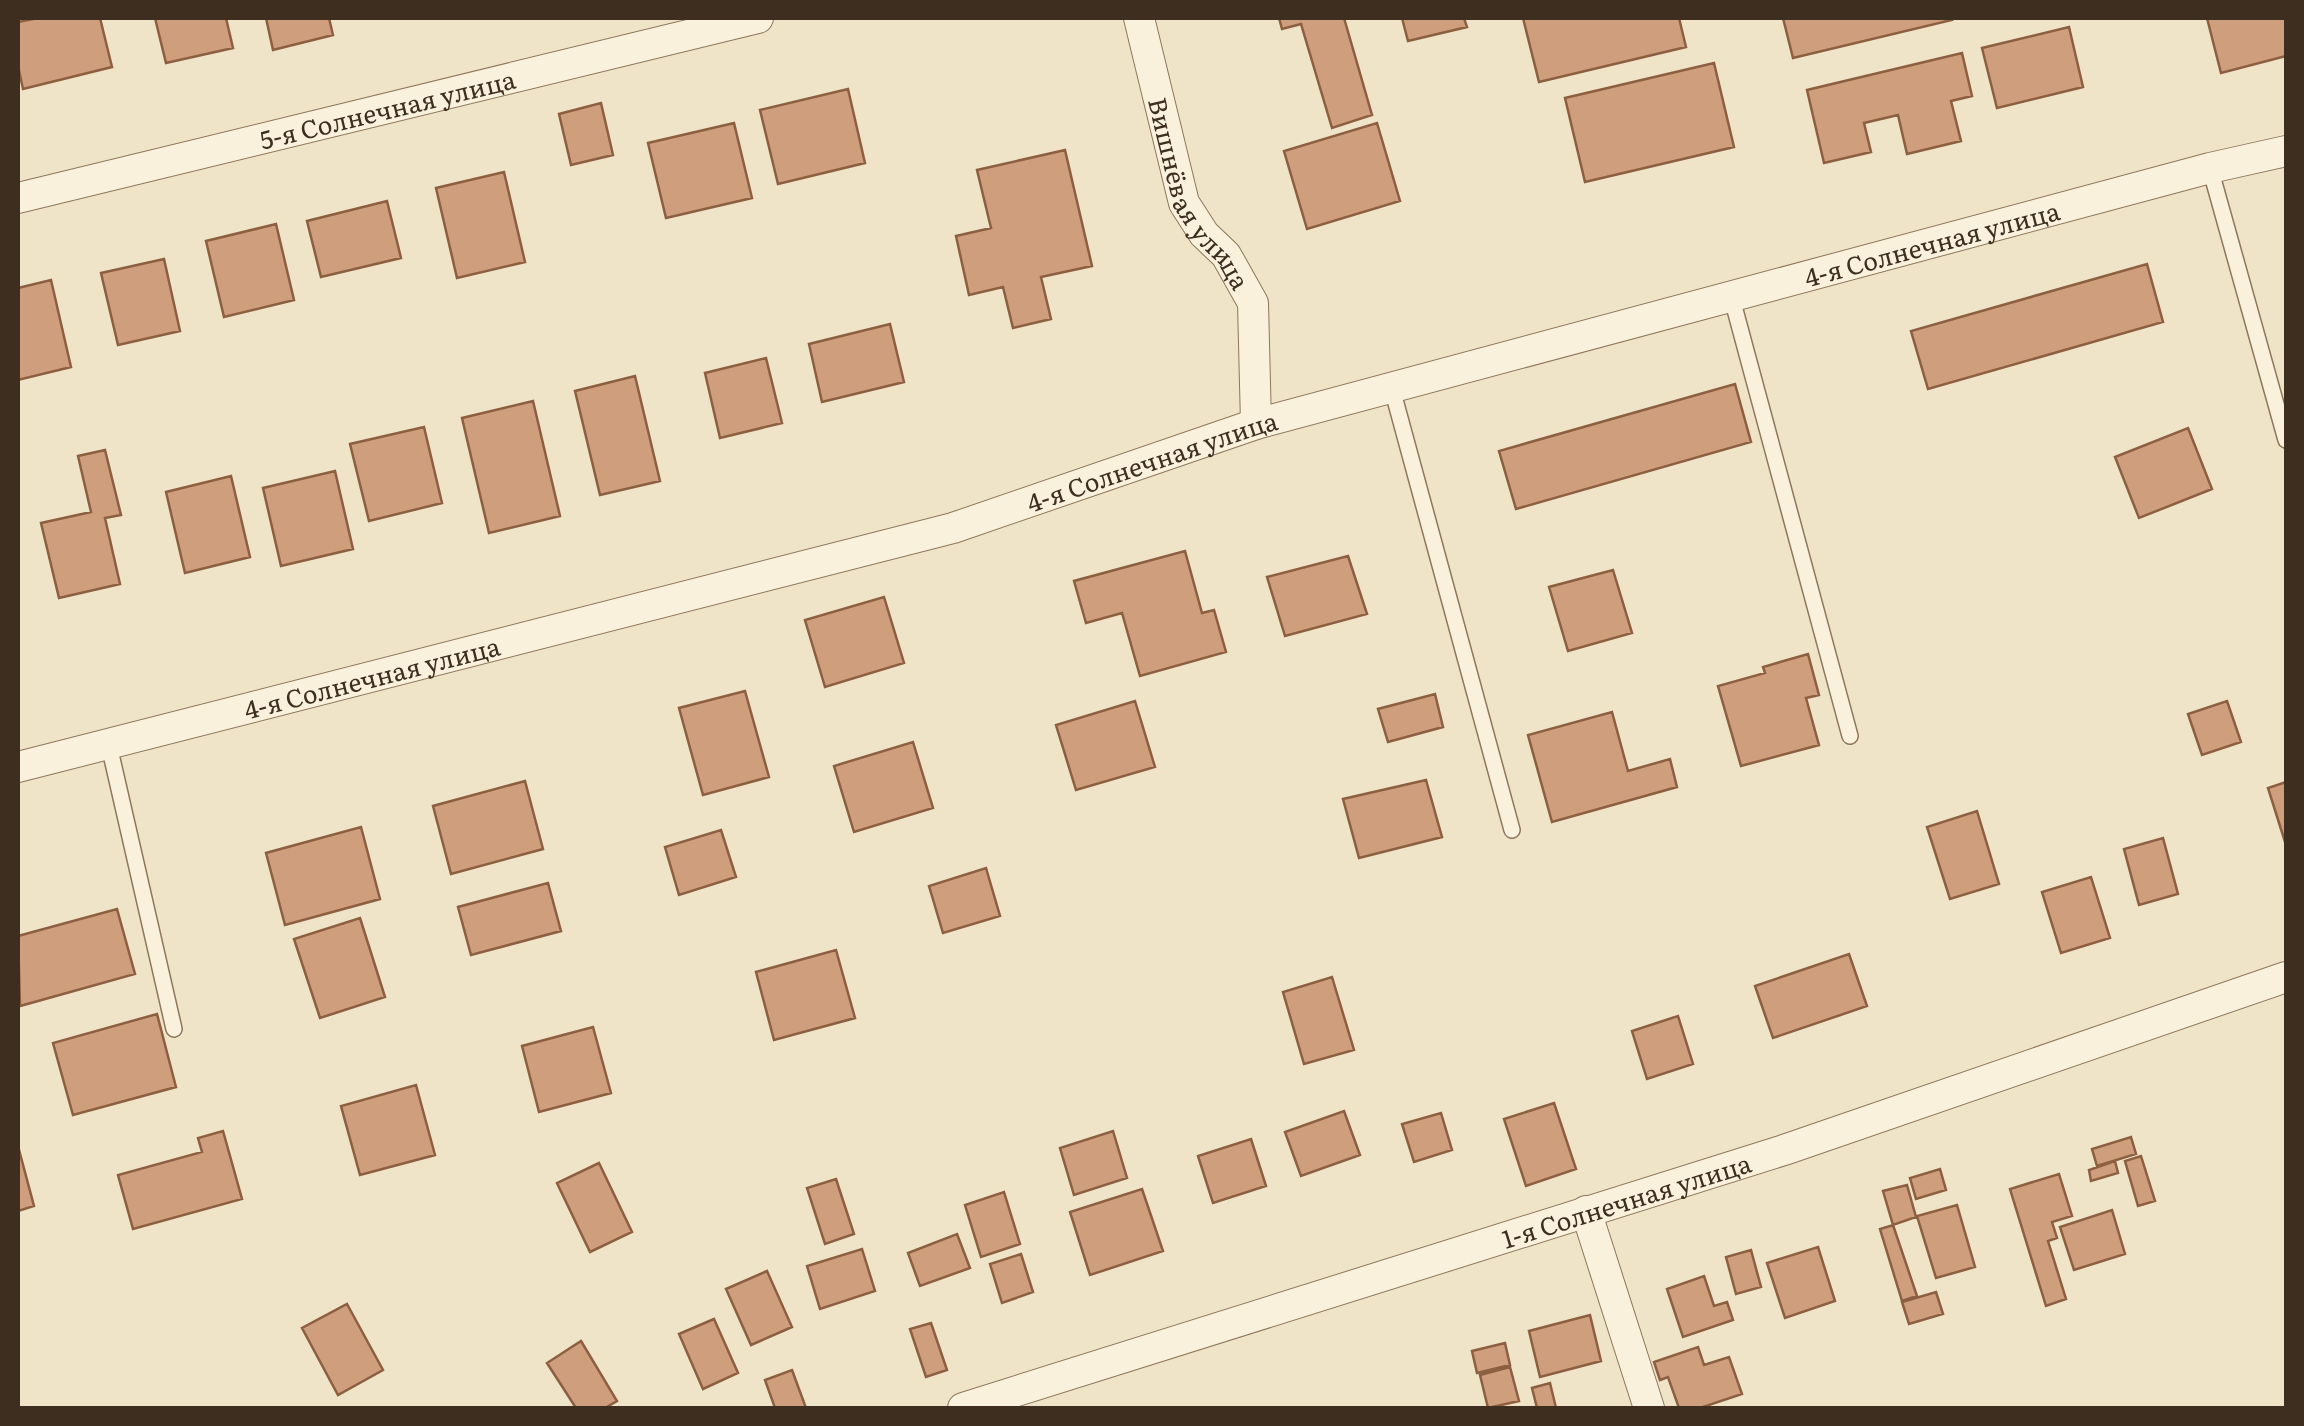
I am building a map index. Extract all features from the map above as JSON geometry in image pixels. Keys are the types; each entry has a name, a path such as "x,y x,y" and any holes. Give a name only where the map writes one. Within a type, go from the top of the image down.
{"street":[{"name":"5-я Солнечная улица","path":"18,198 758,18"},
{"name":"Вишнёвая улица","path":"1139,18 1184,204 1204,234 1226,255 1252,303 1256,424"},
{"name":"4-я Солнечная улица","path":"18,766 953,528 1256,424 1392,385 2286,151"},
{"name":"1-я Солнечная улица","path":"963,1408 1784,1150 2286,977"},
{"path":"1586,1211 1650,1408"}],"lane":[{"path":"2210,168 2286,440"},
{"path":"1732,294 1850,736"},
{"path":"1392,385 1512,830"},
{"path":"108,741 174,1028"}],"building":[{"path":"38,18 100,18 112,67 23,89 18,66 18,22"},
{"path":"155,18 226,18 233,48 166,63"},
{"path":"266,18 329,18 333,35 273,50"},
{"path":"1279,18 1344,18 1372,115 1332,128 1301,24 1282,29"},
{"path":"1402,18 1464,18 1467,27 1408,41"},
{"path":"1523,18 1679,18 1686,47 1539,82"},
{"path":"1783,18 1951,18 1952,20 1793,58"},
{"path":"2207,18 2286,18 2286,56 2221,73"},
{"path":"2069,27 2083,87 1997,108 1982,48"},
{"path":"1962,53 1972,96 1951,101 1961,141 1907,154 1898,115 1864,123 1871,152 1824,163 1807,90"},
{"path":"1714,63 1734,147 1585,182 1565,98"},
{"path":"848,89 865,163 778,184 760,110"},
{"path":"601,103 613,155 571,165 559,114"},
{"path":"734,123 752,198 666,218 648,143"},
{"path":"1377,123 1400,201 1307,229 1284,151"},
{"path":"1065,150 1092,266 1041,277 1051,319 1013,328 1003,287 969,295 956,236 991,228 977,170"},
{"path":"504,172 525,262 457,278 436,188"},
{"path":"387,201 401,258 321,277 307,221"},
{"path":"276,224 294,300 224,317 206,241"},
{"path":"164,259 180,331 118,345 101,273"},
{"path":"2147,264 2163,322 1928,389 1911,331"},
{"path":"51,280 71,367 18,380 18,288"},
{"path":"890,324 904,382 822,402 809,344"},
{"path":"766,358 782,423 720,438 705,373"},
{"path":"635,376 660,481 600,495 575,391"},
{"path":"1735,384 1751,442 1516,509 1499,451"},
{"path":"533,401 560,516 489,533 462,418"},
{"path":"424,427 442,503 369,521 350,444"},
{"path":"2188,428 2212,489 2139,518 2115,457"},
{"path":"105,450 121,515 105,518 120,584 59,598 41,523 91,512 78,456"},
{"path":"335,471 353,549 281,566 263,488"},
{"path":"231,476 250,557 185,573 166,492"},
{"path":"1185,551 1202,613 1214,610 1226,652 1140,676 1122,613 1086,623 1074,581"},
{"path":"1348,556 1367,614 1285,636 1267,577"},
{"path":"1613,570 1632,633 1568,651 1549,587"},
{"path":"884,597 904,663 825,687 805,620"},
{"path":"1808,654 1819,695 1806,698 1819,745 1741,766 1718,686 1765,673 1763,667"},
{"path":"745,691 769,777 703,795 679,708"},
{"path":"1435,694 1443,727 1388,742 1378,709"},
{"path":"1135,701 1155,767 1076,790 1056,725"},
{"path":"2227,701 2241,742 2202,755 2188,714"},
{"path":"1612,712 1628,771 1670,759 1677,787 1552,822 1528,735"},
{"path":"913,742 933,808 854,832 834,766"},
{"path":"1426,780 1442,837 1359,858 1343,799"},
{"path":"525,781 543,849 451,874 433,806"},
{"path":"2286,782 2286,845 2268,788"},
{"path":"1977,811 1999,884 1950,899 1927,827"},
{"path":"361,827 380,899 285,925 266,853"},
{"path":"721,830 736,877 679,895 665,847"},
{"path":"2163,838 2178,894 2139,905 2124,849"},
{"path":"986,868 1000,916 943,933 929,886"},
{"path":"2091,877 2110,938 2061,953 2042,892"},
{"path":"548,883 561,931 471,955 458,907"},
{"path":"117,909 135,974 20,1006 18,936"},
{"path":"360,918 385,997 320,1018 294,939"},
{"path":"836,950 855,1018 774,1040 756,972"},
{"path":"1849,954 1867,1006 1773,1038 1755,986"},
{"path":"1332,977 1354,1050 1304,1064 1283,992"},
{"path":"157,1014 176,1087 73,1115 53,1043"},
{"path":"1678,1016 1693,1064 1647,1079 1632,1031"},
{"path":"593,1027 611,1093 539,1112 522,1046"},
{"path":"416,1085 435,1155 360,1175 341,1106"},
{"path":"1554,1103 1576,1169 1526,1186 1504,1119"},
{"path":"1344,1111 1360,1155 1301,1176 1285,1132"},
{"path":"1441,1113 1452,1150 1414,1162 1402,1124"},
{"path":"223,1131 242,1199 133,1229 118,1175 202,1152 198,1138"},
{"path":"1113,1131 1127,1178 1074,1195 1060,1148"},
{"path":"2131,1137 2136,1154 2097,1166 2092,1149"},
{"path":"1251,1139 1266,1186 1213,1203 1198,1156"},
{"path":"18,1146 34,1206 18,1211"},
{"path":"2141,1156 2155,1201 2138,1206 2125,1161"},
{"path":"2115,1161 2118,1173 2091,1181 2089,1170"},
{"path":"599,1163 632,1232 590,1252 557,1183"},
{"path":"1940,1169 1946,1190 1916,1199 1910,1178"},
{"path":"2059,1174 2072,1216 2052,1222 2057,1238 2048,1241 2066,1299 2046,1306 2010,1189"},
{"path":"836,1179 854,1234 825,1244 807,1188"},
{"path":"1907,1185 1916,1217 1893,1225 1883,1191"},
{"path":"1142,1189 1163,1251 1090,1275 1070,1212"},
{"path":"1004,1192 1020,1244 981,1257 965,1205"},
{"path":"1957,1205 1975,1267 1936,1278 1917,1216"},
{"path":"2112,1210 2125,1254 2074,1270 2060,1227"},
{"path":"1893,1225 1917,1296 1902,1301 1880,1229"},
{"path":"957,1234 970,1268 920,1286 908,1253"},
{"path":"1818,1247 1835,1301 1785,1318 1767,1263"},
{"path":"862,1249 875,1291 820,1309 807,1266"},
{"path":"1751,1250 1761,1287 1736,1294 1726,1257"},
{"path":"1021,1254 1033,1292 1002,1303 990,1264"},
{"path":"767,1271 792,1327 751,1345 726,1289"},
{"path":"1704,1276 1714,1306 1727,1302 1733,1320 1683,1337 1667,1289"},
{"path":"1936,1292 1943,1314 1909,1324 1902,1302"},
{"path":"347,1304 383,1370 338,1395 302,1328"},
{"path":"1590,1315 1601,1361 1540,1377 1529,1331"},
{"path":"714,1319 738,1373 703,1389 679,1334"},
{"path":"931,1323 947,1370 926,1377 910,1329"},
{"path":"581,1341 617,1401 605,1408 576,1408 547,1363"},
{"path":"1505,1343 1510,1365 1477,1373 1472,1351"},
{"path":"1698,1347 1704,1365 1729,1357 1742,1394 1700,1408 1679,1408 1668,1377 1660,1380 1654,1362"},
{"path":"1510,1367 1519,1401 1488,1408 1480,1375"},
{"path":"792,1370 806,1408 775,1408 765,1380"},
{"path":"1550,1383 1556,1408 1537,1408 1532,1388"}]}
